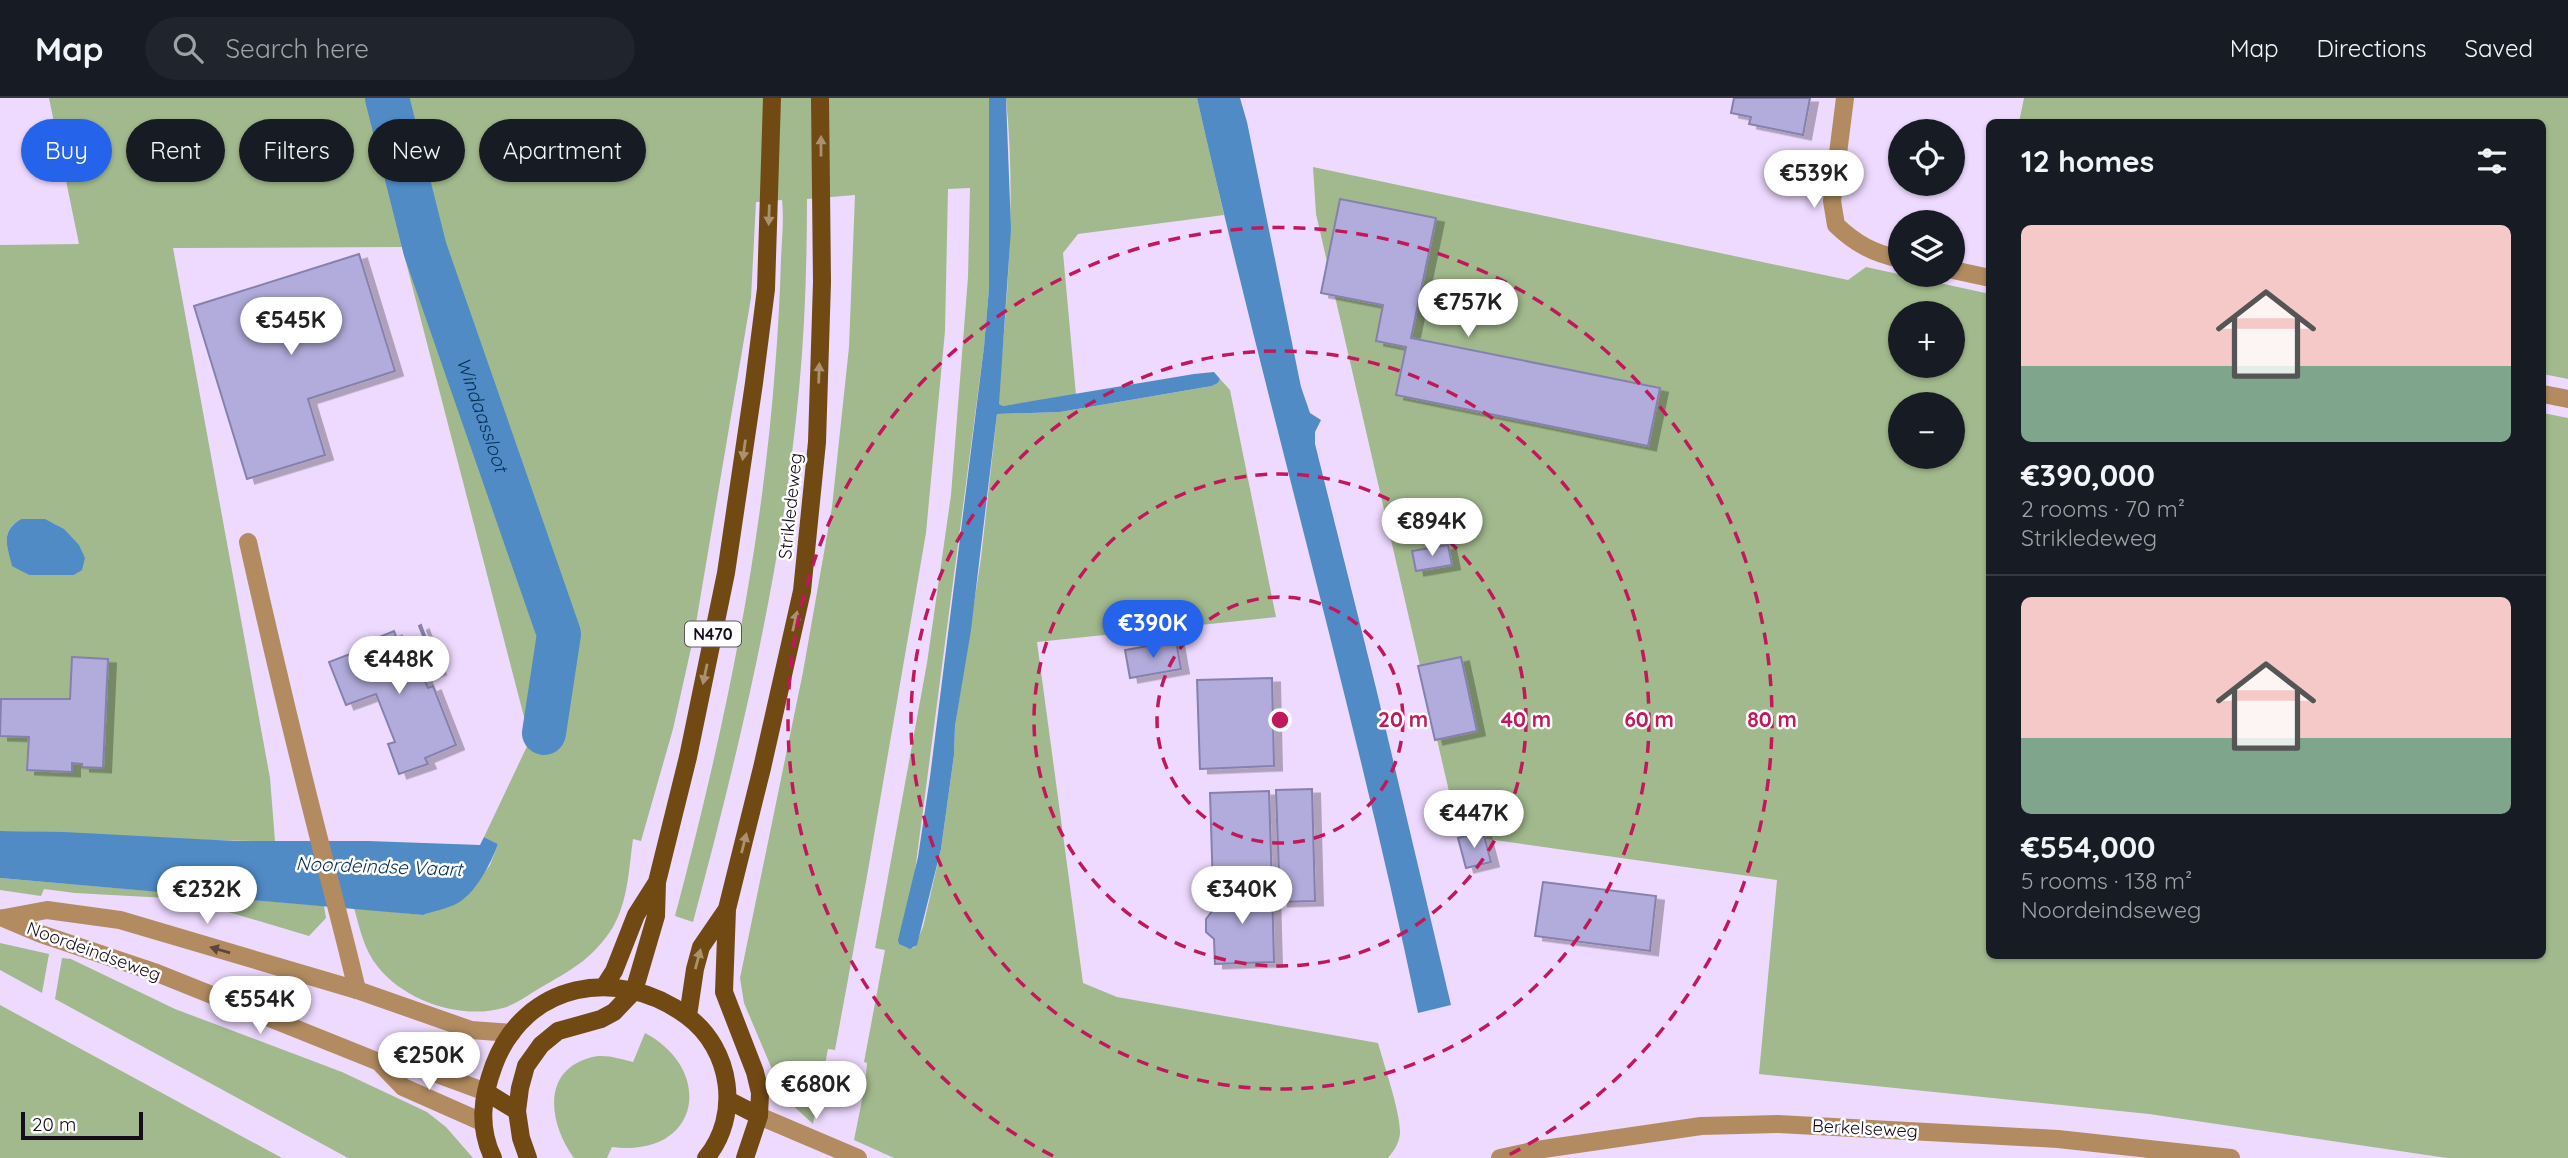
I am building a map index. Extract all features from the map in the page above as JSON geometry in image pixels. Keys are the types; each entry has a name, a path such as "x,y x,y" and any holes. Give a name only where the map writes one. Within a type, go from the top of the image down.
{"main road":[{"name":"N470","path":"634,991 656,916 657,882 688,757 726,573 766,289 772,98"},
{"name":"Strikledeweg","path":"760,1116 760,1093 755,1072 729,1011 724,992 727,909 802,591 817,442 822,282 820,98"},
{"name":"N470","path":"605,985 614,971 636,915 657,882"},
{"name":"Strikledeweg","path":"688,1016 701,947 727,909"},
{"path":"493,1158 482,1122 482,1109 498,1053 525,1017 544,1002 570,991 605,985 634,991 670,1005 701,1028 716,1050 726,1080 728,1100 722,1131 706,1158"},
{"path":"528,1158 520,1138 517,1111 526,1066 541,1045 558,1031 614,1012 634,991"},
{"path":"486,1092 517,1111"},
{"path":"728,1100 760,1116 745,1158"}],"street":[{"path":"1845,98 1832,201 1836,225 1863,247 1888,256"},
{"path":"1965,273 1986,277"},
{"path":"2546,395 2568,399"},
{"path":"248,542 274,660 357,990"},
{"name":"Noordeindseweg","path":"2,918 47,910 120,920 357,990 471,1030 512,1033"},
{"name":"Noordeindseweg","path":"2,918 157,973 379,1062 410,1064 486,1092"},
{"name":"Noordeindseweg","path":"379,1062 403,1087 482,1122"},
{"path":"760,1116 858,1158"},
{"name":"Berkelseweg","path":"1500,1158 1700,1126 1778,1124 2058,1139 2231,1158"}],"green space":[{"path":"49,98 989,98 989,288 984,347 905,947 914,948 923,927 941,849 954,755 955,726 981,558 997,414 1060,412 1212,386 1220,379 1230,390 1276,617 1037,642 1083,983 1117,997 1378,1043 1400,1125 1397,1144 1392,1153 1388,1158 894,1158 854,1140 865,1085 867,1063 864,1062 885,950 875,948 927,663 951,495 968,277 970,188 948,189 945,331 926,533 835,1050 828,1049 813,1124 787,1100 777,1081 744,1003 740,978 803,672 832,507 849,347 855,195 807,199 801,366 782,524 743,724 693,922 675,916 724,713 750,576 769,439 777,341 782,200 756,202 751,298 694,635 673,729 641,841 633,839 627,884 618,917 599,946 583,961 514,1003 487,1011 435,1005 418,998 389,979 369,954 354,908 423,915 466,897 490,865 498,844 484,837 530,740 402,247 173,248 270,778 275,841 0,831 0,245 79,244 66,182 112,182 112,119 53,119","holes":["21,519 48,521 62,530 72,545 82,569 74,575 29,575 12,565 7,539 14,524"]},
{"path":"1006,98 1197,98 1224,215 1078,234 1063,253 1076,395 1003,406 999,404 998,396 1008,285 1010,173"},
{"path":"2024,98 2568,98 2568,379 2546,375 2546,119 2020,119"},
{"path":"1313,167 1848,280 1866,267 1888,272 1888,287 1958,287 1986,293 1986,959 2546,959 2546,414 2568,418 2568,1158 2447,1158 2149,1114 1759,1074 1777,880 1459,835 1316,214"},
{"path":"0,878 324,906 326,918 309,936 185,899 44,889 41,896 0,890"},
{"path":"0,943 49,954 42,993 0,970"},
{"path":"62,958 71,959 175,1009 342,1072 427,1112 446,1127 473,1158 348,1158 55,999"},
{"path":"0,1005 282,1158 0,1158"},
{"path":"645,1033 667,1049 682,1068 689,1088 688,1108 680,1126 665,1139 642,1147 612,1147 607,1158 574,1158 559,1131 555,1116 556,1087 573,1065 589,1058 611,1057 633,1062"}],"water":[{"path":"989,98 1006,98 1011,229 999,404 1003,406 1194,374 1214,372 1220,379 1212,386 1060,412 997,414 941,849 917,945 910,949 899,944 898,940 918,857 930,777 984,347 989,288"},
{"path":"1197,98 1240,98 1247,122 1301,387 1310,413 1321,420 1315,432 1315,444 1451,1005 1418,1013 1366,784"},
{"path":"21,519 45,519 64,529 79,545 85,558 82,570 74,575 29,575 12,566 7,545 8,534"},
{"name":"Noordeindse Vaart","path":"0,831 235,841 368,841 480,845 484,837 498,844 487,869 470,894 456,904 423,915 0,878"}],"building":[{"path":"1734,98 1810,98 1803,135 1749,124 1751,117 1731,113"},
{"path":"1340,199 1436,218 1411,338 1660,388 1648,446 1396,395 1406,347 1376,341 1383,305 1321,293"},
{"path":"359,254 395,371 308,399 325,455 247,479 194,306"},
{"path":"1448,545 1452,565 1416,571 1412,551"},
{"path":"421,625 438,670 423,676 428,688 433,686 456,745 425,758 428,764 399,774 388,744 395,742 376,694 346,705 329,662 366,648 364,643 368,647 380,643 377,638 394,631 400,647 424,638 419,626"},
{"path":"1176,641 1181,669 1130,678 1125,650"},
{"path":"72,657 108,659 103,768 82,767 82,764 72,763 72,772 27,770 29,737 0,736 1,699 70,699"},
{"path":"1461,657 1477,731 1435,740 1418,666"},
{"path":"1272,678 1274,766 1200,769 1197,680"},
{"path":"1312,789 1315,901 1280,902 1276,790"},
{"path":"1269,791 1272,888 1213,889 1210,793"},
{"path":"1483,832 1491,862 1466,868 1458,838"},
{"path":"1543,882 1656,896 1650,951 1535,936"},
{"path":"1272,888 1274,962 1215,964 1214,939 1206,932 1206,919 1213,910 1213,889"}],"waterway":[{"name":"Windaassloot","path":"387,98 425,249 559,634 544,733"}]}
